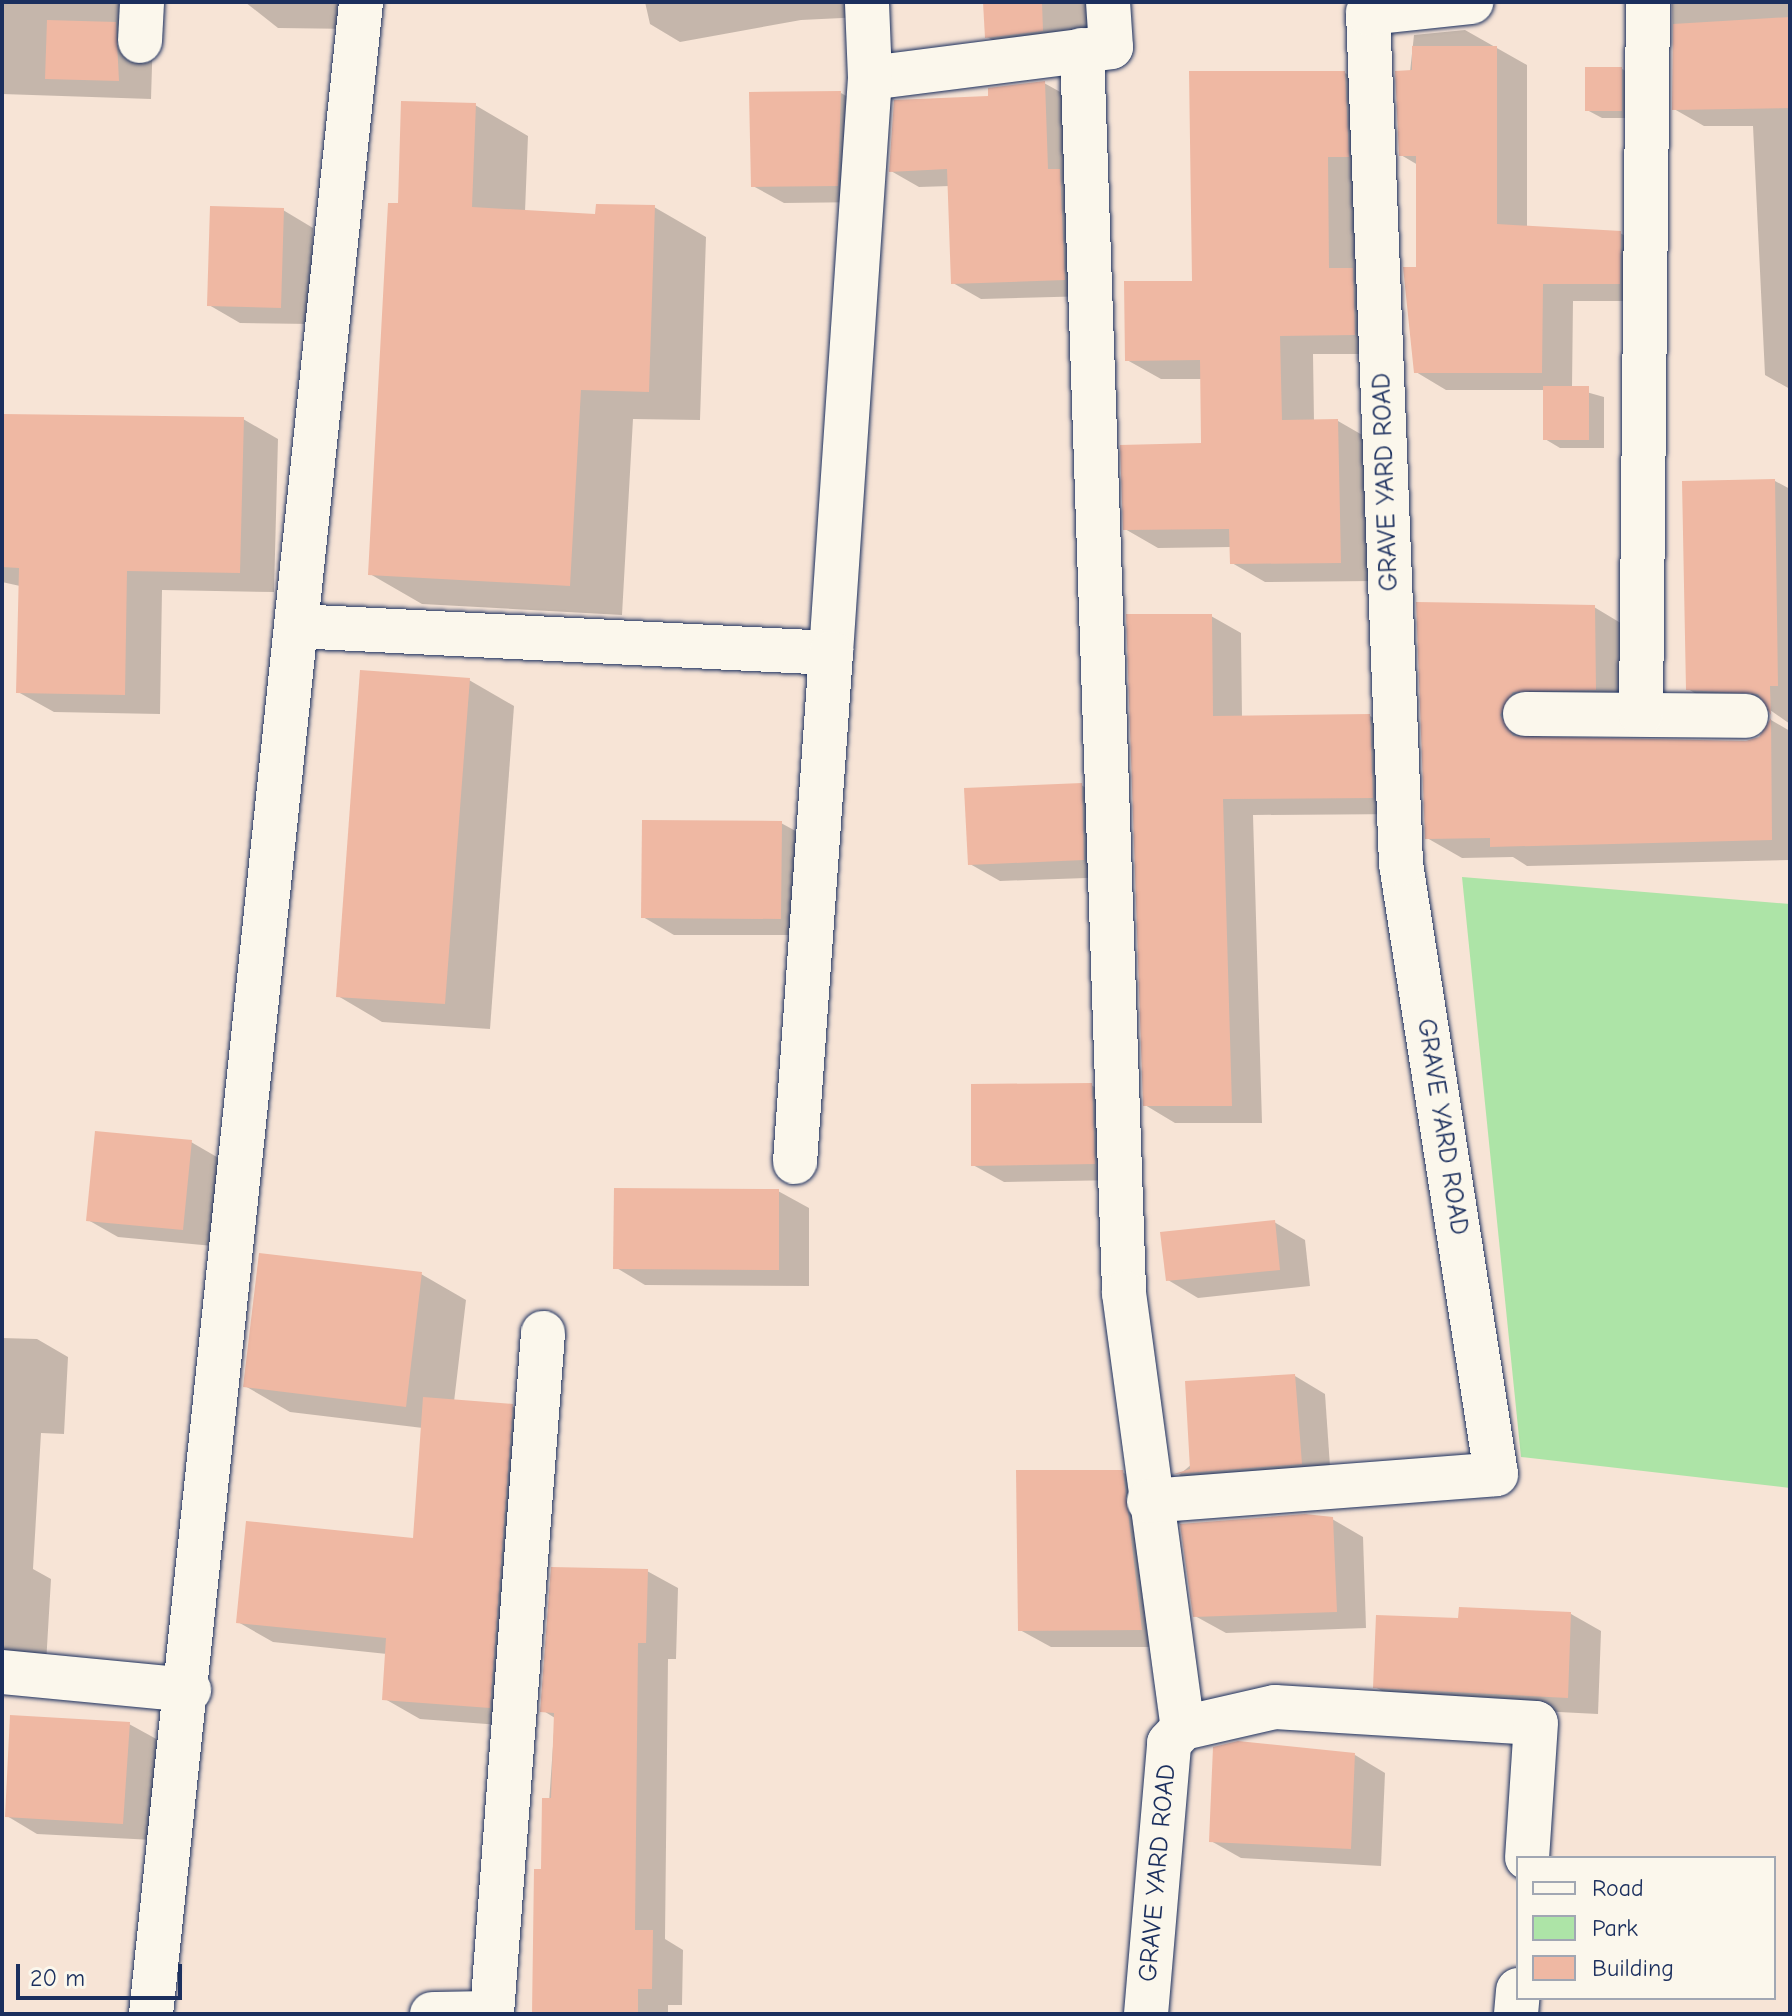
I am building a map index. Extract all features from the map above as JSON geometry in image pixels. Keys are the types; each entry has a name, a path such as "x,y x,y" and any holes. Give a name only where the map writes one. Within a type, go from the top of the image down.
{"street":[{"path":"151,2014 189,1690 361,2"},
{"path":"795,1162 870,78 867,2"},
{"path":"870,78 1111,47 1108,2"},
{"name":"GRAVE YARD ROAD","path":"1146,2014 1169,1743 1183,1728 1149,1501 1496,1474 1401,864 1368,13 1471,2"},
{"path":"1641,714 1648,2"},
{"path":"1082,50 1124,1293 1149,1501"},
{"path":"296,626 831,653"},
{"path":"1525,714 1746,716"},
{"path":"432,2014 492,2013 543,1333"},
{"path":"2,1672 189,1690"},
{"path":"1183,1728 1275,1707 1536,1723 1527,1856"}],"green space":[{"path":"1462,877 1790,904 1790,1488 1521,1457"}],"building":[{"path":"983,2 1042,2 1043,31 985,38"},
{"path":"1790,17 1790,108 1672,110 1673,24"},
{"path":"47,20 116,22 119,81 45,79"},
{"path":"1412,46 1497,46 1497,224 1621,231 1620,284 1543,284 1542,373 1414,373 1403,267 1416,267 1416,156 1399,156 1395,71 1412,70"},
{"path":"1585,67 1622,67 1622,111 1585,111"},
{"path":"1189,71 1345,71 1349,157 1328,157 1329,268 1353,268 1355,335 1280,336 1282,420 1338,419 1341,563 1230,564 1229,529 1123,530 1120,445 1201,443 1200,360 1125,361 1124,281 1192,281"},
{"path":"1045,81 1048,169 1060,169 1065,280 951,284 947,169 889,172 894,100 988,96 988,88"},
{"path":"841,91 838,186 751,187 749,92"},
{"path":"401,101 476,103 472,207 595,214 596,204 655,205 649,392 581,390 570,586 368,575 388,203 398,203"},
{"path":"210,206 284,208 281,308 207,306"},
{"path":"1543,386 1589,386 1589,440 1543,440"},
{"path":"2,414 244,417 240,573 127,571 125,695 16,693 19,568 2,567"},
{"path":"1775,479 1778,686 1770,686 1771,715 1758,694 1686,690 1682,481"},
{"path":"1416,602 1595,605 1596,690 1513,692 1500,715 1513,736 1746,741 1759,737 1771,718 1772,840 1490,847 1490,838 1425,839"},
{"path":"1126,614 1212,614 1213,716 1370,714 1373,798 1223,799 1232,1106 1143,1106"},
{"path":"360,670 470,678 445,1004 336,997"},
{"path":"1082,783 1084,860 968,865 964,788"},
{"path":"642,820 782,821 781,919 641,918"},
{"path":"1092,1083 1095,1164 971,1166 971,1084"},
{"path":"95,1131 192,1140 183,1230 86,1221"},
{"path":"614,1188 779,1189 779,1270 613,1269"},
{"path":"1275,1220 1280,1270 1166,1281 1160,1232"},
{"path":"259,1253 422,1272 406,1407 243,1387"},
{"path":"1295,1374 1302,1464 1174,1474 1190,1469 1185,1381"},
{"path":"423,1397 513,1404 490,1708 382,1700 386,1638 236,1623 246,1521 413,1538"},
{"path":"1016,1470 1123,1470 1142,1630 1018,1631"},
{"path":"1305,1514 1333,1517 1337,1612 1193,1617 1180,1524"},
{"path":"551,1567 648,1569 646,1643 638,1643 635,1930 653,1930 652,1989 638,1989 638,2014 532,2014 534,1869 541,1869 542,1798 551,1798 554,1713 540,1712"},
{"path":"1459,1607 1571,1612 1568,1698 1373,1688 1376,1615 1458,1618"},
{"path":"10,1715 130,1722 123,1824 5,1817"},
{"path":"1238,1741 1355,1753 1351,1849 1209,1842 1213,1747"}]}
